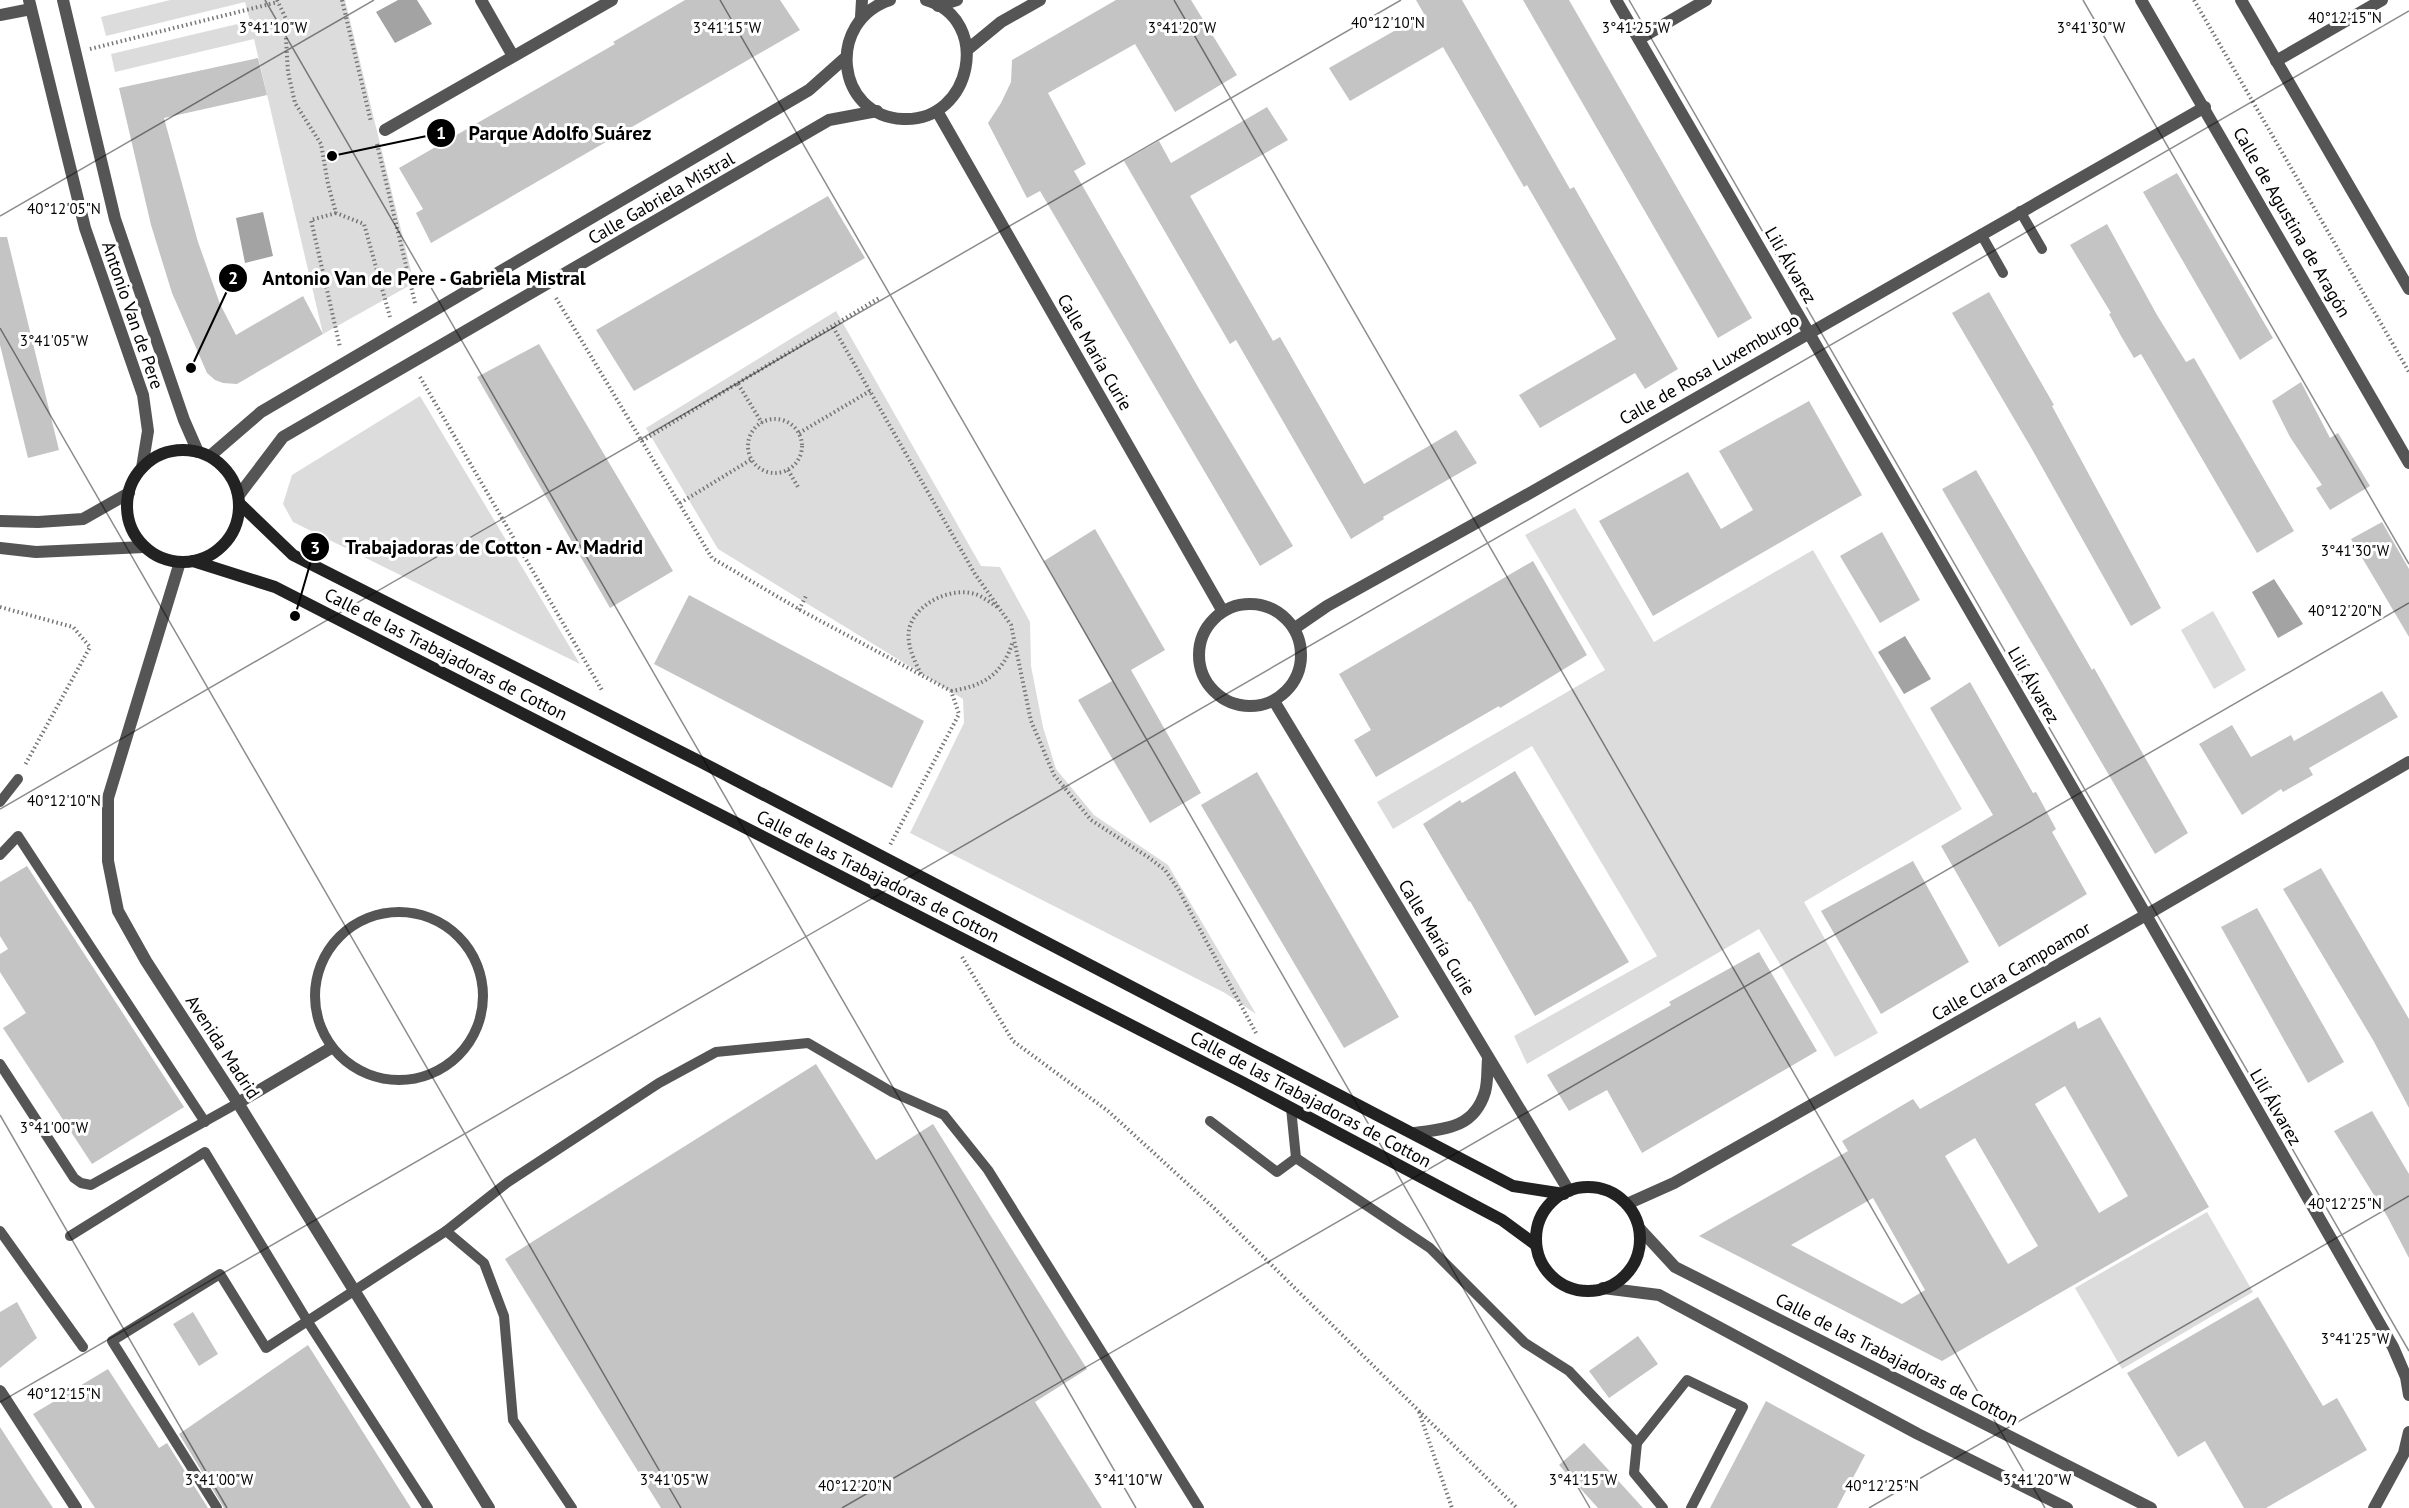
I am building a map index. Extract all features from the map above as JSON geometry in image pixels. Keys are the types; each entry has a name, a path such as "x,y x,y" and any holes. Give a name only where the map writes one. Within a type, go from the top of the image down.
{"street":[{"name":"Antonio Van de Pere","path":"63,0 115,219 184,420 204,454"},
{"path":"481,0 513,56"},
{"path":"380,134 612,0"},
{"path":"861,17 862,0"},
{"path":"890,0 879,4 861,17 849,37 845,58 853,87 866,103 877,111 903,119 917,118 937,111 950,101 962,84 967,68 967,50 962,32 953,18 926,0"},
{"path":"938,6 957,0"},
{"path":"967,50 1001,22 1040,0"},
{"name":"Lilí Álvarez","path":"1616,0 2146,915 2393,1347 2406,1377 2409,1395"},
{"path":"1639,39 1706,0"},
{"name":"Calle de Agustina de Aragón","path":"2142,0 2409,463"},
{"path":"2241,0 2409,289"},
{"path":"2276,61 2382,0"},
{"name":"Antonio Van de Pere","path":"30,5 85,228 143,396 147,431 142,468"},
{"path":"0,15 30,5"},
{"name":"Calle Gabriela Mistral","path":"204,454 261,412 810,90 845,58"},
{"name":"Calle de Rosa Luxemburgo","path":"1295,628 1327,606 1530,493 2205,107"},
{"name":"Calle Gabriela Mistral","path":"239,500 283,437 829,120 877,111"},
{"name":"Calle María Curie","path":"937,111 1222,610"},
{"path":"189,450 204,454 220,463 231,474 239,500 238,520 232,535 222,547 209,556 193,561 180,562 155,555 144,547 129,522 127,507 134,479 142,468 156,457 172,451 189,450"},
{"path":"0,521 38,522 83,519 129,493"},
{"name":"Calle de las Trabajadoras de Cotton","path":"239,500 293,555 620,721 1512,1186 1567,1192"},
{"path":"0,548 36,552 144,547"},
{"name":"Calle de las Trabajadoras de Cotton","path":"193,561 275,587 1291,1108 1502,1220 1536,1245"},
{"name":"Avenida Madrid","path":"180,562 108,798 108,861 118,911 146,961 238,1103 489,1508"},
{"path":"1245,603 1266,605 1283,615 1295,628 1301,644 1302,662 1296,679 1288,690 1274,701 1252,707 1234,705 1219,697 1207,683 1198,662 1199,644 1206,627 1222,610 1245,603"},
{"name":"Calle María Curie","path":"1274,701 1567,1192"},
{"name":"Calle Clara Campoamor","path":"1627,1204 1674,1183 2146,915 2409,762"},
{"path":"238,1103 331,1048"},
{"path":"1414,1133 1450,1128 1471,1118 1485,1092 1488,1059"},
{"path":"1587,1187 1602,1188 1627,1204 1639,1228 1638,1250 1628,1271 1617,1281 1604,1288 1588,1291 1560,1282 1548,1272 1540,1259 1536,1245 1537,1227 1544,1210 1556,1198 1567,1192 1587,1187"},
{"name":"Calle de las Trabajadoras de Cotton","path":"1639,1228 1676,1267 2151,1508"},
{"path":"1604,1288 1659,1295 1918,1434 2067,1508"},
{"path":"0,1391 76,1508"},
{"path":"2374,1508 2404,1453 2409,1432"}],"lane":[{"path":"2020,211 2042,249"},
{"path":"1981,234 2003,273"},
{"path":"0,802 18,779"},
{"path":"0,855 18,836 205,1122"},
{"path":"389,911 411,914 433,918 467,945 484,986 478,1029 451,1064 410,1081 366,1075 331,1048 314,1007 320,963 348,928 389,911"},
{"path":"217,1508 112,1341 220,1274 266,1348 446,1231 508,1182 659,1083 716,1052 808,1043 892,1092 944,1115 988,1170 1199,1508"},
{"path":"0,1064 74,1179 91,1185 238,1103"},
{"path":"1291,1108 1296,1158"},
{"path":"1210,1121 1277,1173 1296,1158"},
{"path":"70,1236 205,1152 308,1322 428,1508"},
{"path":"1296,1158 1430,1248 1525,1343 1569,1371 1637,1443"},
{"path":"0,1231 83,1347"},
{"path":"446,1231 484,1263 504,1316 513,1419 572,1508"},
{"path":"1664,1508 1634,1473 1637,1443 1687,1380 1743,1407 1690,1508"}],"path":[{"path":"342,0 372,126"},
{"path":"2194,0 2409,372"},
{"path":"75,53 278,1 288,23 286,39 288,72 295,104 321,144 336,213"},
{"path":"380,134 419,321"},
{"path":"344,364 311,220 336,213 364,224 395,335"},
{"path":"548,284 712,558 799,610 951,691 971,688 986,680 1009,656 1014,640"},
{"path":"642,441 879,298"},
{"path":"833,327 975,574 1011,625 1031,721 1054,776 1091,820 1165,870 1178,889 1270,1060"},
{"path":"412,363 620,721"},
{"path":"738,384 762,423"},
{"path":"799,433 870,390"},
{"path":"777,420 786,422 799,433 802,441 800,458 788,470 770,473 762,470 752,459 748,447 749,439 753,431 762,423 777,420"},
{"path":"680,503 752,459"},
{"path":"788,470 798,487"},
{"path":"922,675 912,657 909,645 910,626 922,607 942,596 959,592 975,594 1002,610"},
{"path":"799,610 807,594"},
{"path":"0,608 73,627 90,647 18,779"},
{"path":"884,858 959,714 951,691"},
{"path":"946,931 1013,1041 1108,1111 1214,1208 1517,1508"},
{"path":"1419,1411 1452,1508"}],"shaded area":[{"path":"170,0 345,0 414,283 323,334 254,39 115,72 111,54 250,21 245,2 106,36 101,17"},
{"path":"398,0 417,0 432,24 395,43 376,12"},
{"path":"263,212 273,256 245,263 236,218"},
{"path":"836,311 981,566 1000,567 1030,622 1031,666 1043,727 1056,769 1094,815 1168,865 1256,1014 1225,993 910,833 964,723 963,699 718,549 646,428"},
{"path":"420,396 580,664 293,522 283,504 292,475"},
{"path":"1575,508 1654,642 1813,550 1962,809 1804,902 1878,1033 1835,1057 1759,929 1527,1064 1514,1036 1657,956 1532,746 1393,829 1377,802 1605,670 1525,535"},
{"path":"2274,579 2303,624 2278,638 2252,592"},
{"path":"2213,611 2246,670 2214,689 2181,630"},
{"path":"1905,636 1931,679 1904,694 1878,652"},
{"path":"2207,1212 2253,1292 2122,1369 2075,1288"}],"building":[{"path":"685,0 780,0 800,30 431,243 416,213 423,209 399,168 615,44 613,42"},
{"path":"1116,0 1191,0 1237,75 1175,112 1135,44 1048,93 1086,164 1074,171 1198,387 1293,546 1260,566 1040,191 1027,198 988,123 1011,82 1012,60"},
{"path":"1416,0 1462,0 1570,189 1574,187 1678,369 1645,389 1635,373 1540,428 1519,395 1616,339 1527,185 1524,187 1443,47 1350,101 1329,68 1424,14"},
{"path":"1523,0 1569,0 1752,318 1718,338"},
{"path":"258,58 267,95 164,118 198,242 220,304 236,335 303,296 323,334 237,384 223,383 207,373 172,293 151,225 119,88"},
{"path":"1267,107 1288,140 1190,196 1273,341 1280,337 1364,484 1456,430 1477,463 1383,517 1384,519 1351,539 1236,340 1230,344 1124,161 1159,141 1171,163"},
{"path":"2177,173 2273,338 2240,360 2143,192"},
{"path":"828,196 865,258 634,391 596,330"},
{"path":"2107,224 2157,315 2186,362 2194,358 2294,531 2257,553 2141,354 2134,358 2109,314 2111,313 2070,245"},
{"path":"0,237 7,237 59,450 28,458 0,345"},
{"path":"1989,292 2054,405 2052,406 2161,608 2131,626 2033,451 1952,313"},
{"path":"539,344 673,571 610,608 477,377"},
{"path":"2301,382 2330,438 2338,433 2370,486 2330,510 2316,488 2322,485 2290,437 2272,401"},
{"path":"1809,401 1862,495 1653,616 1599,521 1688,472 1721,529 1753,510 1719,451"},
{"path":"1976,470 2092,670 2094,668 2188,833 2155,854 1942,489"},
{"path":"2382,522 2409,569 2409,637 2351,539"},
{"path":"1095,529 1165,650 1131,670 1201,793 1150,823 1078,700 1112,681 1044,561"},
{"path":"1882,532 1920,600 1880,623 1840,556"},
{"path":"1533,561 1587,655 1500,708 1499,706 1376,777 1354,740 1371,730 1339,674"},
{"path":"689,595 924,721 892,788 654,664"},
{"path":"1970,682 2033,793 2036,792 2056,829 2052,832 2087,894 1999,947 1941,846 1993,815 1930,708"},
{"path":"2382,691 2398,717 2309,768 2313,775 2283,792 2281,789 2242,815 2199,744 2232,725 2251,757 2291,735 2294,741"},
{"path":"1515,771 1629,962 1535,1016 1423,824 1460,800 1462,803"},
{"path":"1257,772 1399,1017 1344,1048 1201,805"},
{"path":"1913,861 1969,962 1881,1014 1821,911"},
{"path":"27,866 184,1107 92,1164 3,1028 26,1013 0,972 0,954 8,949 0,936 0,882"},
{"path":"2321,868 2409,1019 2409,1108 2373,1040 2283,889"},
{"path":"2257,908 2344,1062 2308,1083 2221,927"},
{"path":"1759,952 1817,1051 1642,1153 1607,1090 1569,1111 1547,1075 1671,1005 1669,1002"},
{"path":"2100,1017 2209,1207 1942,1361 1699,1236 1848,1151 1842,1141 1913,1099 1920,1109 2075,1021 2078,1029","holes":["2065,1086 2128,1196 2099,1213 2035,1104","1975,1138 2038,1246 2008,1264 1945,1156","1873,1198 1925,1290 1902,1304 1791,1245"]},
{"path":"816,1064 876,1160 933,1124 1087,1369 1035,1402 1102,1508 661,1508 505,1259"},
{"path":"2372,1111 2409,1174 2409,1258 2387,1216 2334,1131"},
{"path":"2258,1297 2323,1406 2337,1398 2367,1450 2266,1508 2244,1508 2205,1441 2178,1457 2127,1373"},
{"path":"17,1302 37,1338 0,1368 0,1312"},
{"path":"193,1312 218,1354 199,1366 173,1324"},
{"path":"1638,1336 1658,1364 1609,1398 1589,1371"},
{"path":"308,1345 411,1508 224,1508 179,1434"},
{"path":"108,1369 159,1448 167,1443 208,1508 95,1508 33,1414"},
{"path":"1766,1401 1865,1455 1837,1508 1710,1508"},
{"path":"0,1427 35,1481 53,1508 0,1508"},
{"path":"1584,1443 1643,1508 1598,1508 1559,1465"}],"place":[{"name":"Parque Adolfo Suárez","path":"332,156"},
{"name":"Antonio Van de Pere - Gabriela Mistral","path":"191,368"},
{"name":"Trabajadoras de Cotton - Av. Madrid","path":"295,616"}]}
